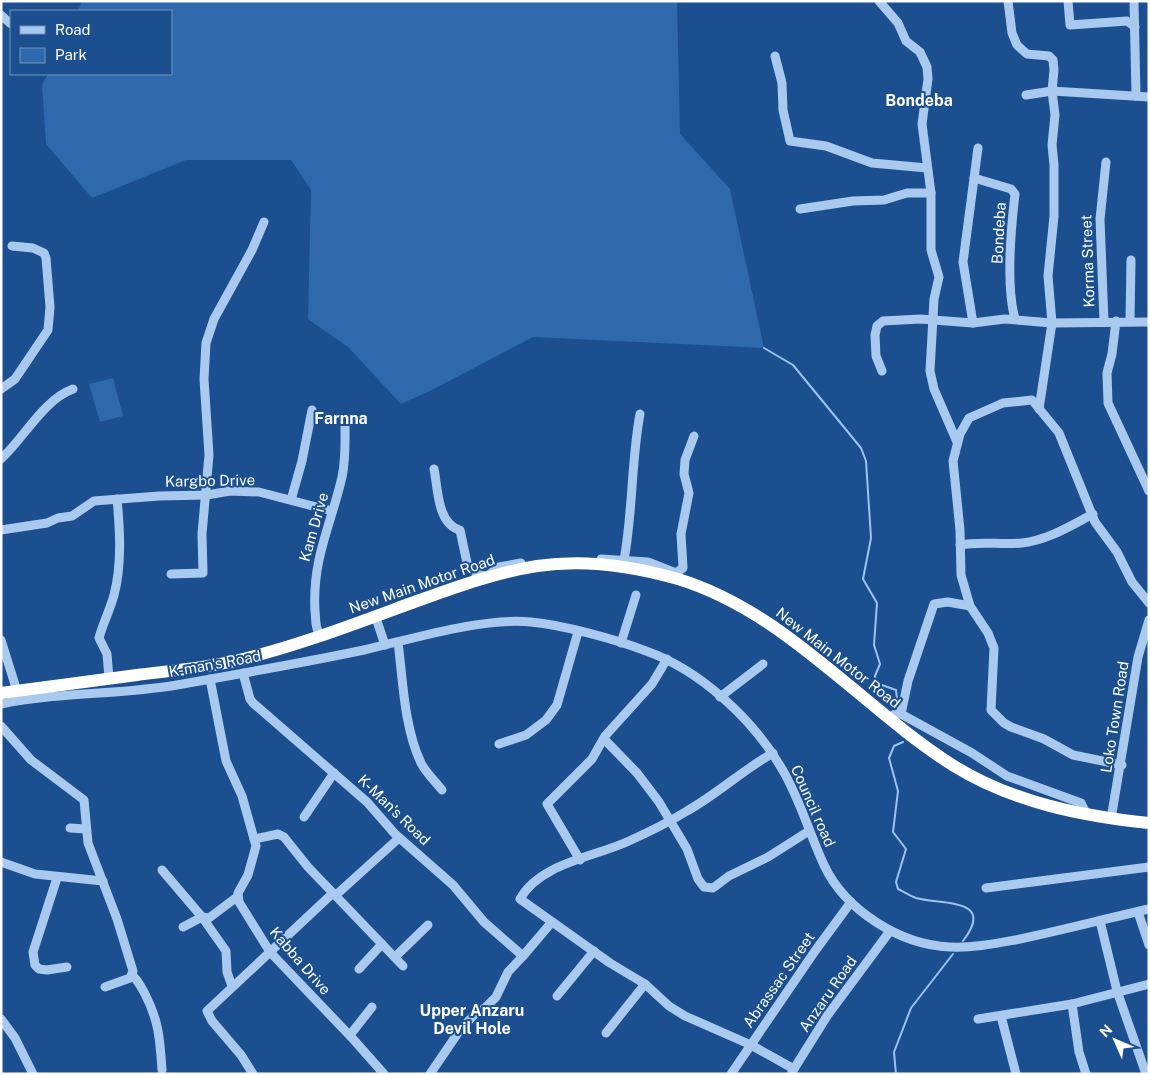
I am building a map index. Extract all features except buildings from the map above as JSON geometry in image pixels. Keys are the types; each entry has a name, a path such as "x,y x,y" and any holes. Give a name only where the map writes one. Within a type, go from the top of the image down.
{"highway":[{"name":"New Main Motor Road","path":"1,693 109,685 231,662 321,637 487,577 536,566 571,564 614,565 676,576 718,594 767,623 894,717 955,767 994,786 1036,802 1087,815 1149,823"},
{"name":"New Main Motor Road","path":"1,698 54,694 241,665 287,654 487,582 538,572 571,569 614,571 676,584 716,600 765,629 814,664 885,722 960,775 1034,808 1087,820 1149,828"}],"street":[{"path":"879,1 898,23 906,41 920,52 926,64 928,80 922,118 931,193 930,250 939,277 935,293 929,362 931,378 957,442"},
{"path":"1008,1 1012,33 1017,45 1027,54 1049,56 1053,60 1052,91 1054,110 1052,145 1054,216 1052,254 1048,276 1052,323 1039,409"},
{"path":"1068,1 1070,25 1127,21 1136,27"},
{"path":"1134,1 1136,96"},
{"path":"775,56 790,141 826,146 872,163 927,168"},
{"path":"1026,95 1052,91 1149,97"},
{"path":"973,323 962,262 978,148"},
{"name":"Korma Street","path":"1104,322 1101,200 1106,162"},
{"name":"Bondeba","path":"974,178 1011,189 1016,194 1011,264 1012,308 1015,320"},
{"path":"800,209 853,201 889,199 907,193 931,193"},
{"path":"171,574 203,573 202,534 207,495 209,434 204,371 208,333 252,250 264,222"},
{"path":"5,387 44,338 50,321 47,268 44,253 33,248 12,246"},
{"path":"1130,321 1131,260"},
{"path":"882,371 875,350 875,335 879,323 932,319 973,323 1015,320 1052,323 1149,322"},
{"path":"1116,321 1112,354 1107,373 1108,403 1149,491"},
{"path":"1,459 22,438 52,401 73,388"},
{"path":"1122,765 1073,755 1044,740 1011,727 997,717 990,708 994,648 988,633 970,606 961,575 953,461 957,442 969,418 1003,403 1032,400 1064,443 1095,522 1117,552 1132,582 1149,604"},
{"path":"291,500 302,461 312,410"},
{"path":"624,560 628,541 635,440 640,414"},
{"name":"Kam Drive","path":"321,637 316,626 314,581 344,470 345,424"},
{"path":"434,468 446,520 454,528 460,530 464,554 470,567 476,574 487,577 499,567 548,559 648,562 676,576 683,568 681,534 689,493 684,474 686,460 694,436"},
{"name":"Kargbo Drive","path":"1,530 47,523 58,518 72,516 94,501 250,491 332,511"},
{"path":"109,685 107,654 98,638 112,601 118,574 120,525 117,499"},
{"path":"960,545 974,542 1030,542 1046,538 1093,514"},
{"path":"621,643 636,595"},
{"path":"970,606 948,602 934,604 894,717 972,753 1007,776 1081,803 1087,815"},
{"name":"Loko Town Road","path":"1112,819 1138,657 1149,620"},
{"path":"377,621 385,645"},
{"name":"Council road","path":"432,635 497,622 531,622 621,643 667,660 690,673 720,697 761,737 799,801 809,831 827,872 851,902 890,931 926,944 966,947 1038,935 1149,909"},
{"path":"499,744 526,735 546,720 557,705 578,632"},
{"name":"K-man's Road","path":"109,685 146,690 243,673 432,635"},
{"path":"1,640 17,691"},
{"path":"398,642 407,710 415,749 426,771 442,790"},
{"path":"580,860 547,804 592,758 604,739 652,684 667,660"},
{"path":"720,697 763,664"},
{"name":"K-Man's Road","path":"243,673 250,699 367,802 399,838 441,873 484,922 523,956"},
{"path":"183,927 202,918 209,918 238,897 255,851 254,839 242,796 226,762 210,679"},
{"path":"1,704 54,694"},
{"path":"1,726 31,760 84,800 88,843 132,966 132,975"},
{"path":"604,739 637,773 670,820 687,849 698,879 704,887 713,888 729,876 768,857 809,831"},
{"path":"772,753 750,766 688,811 628,842 552,871 535,882 520,899 551,923 645,984 669,1006 685,1016 751,1045 793,1071"},
{"path":"304,817 334,773"},
{"path":"70,828 86,829"},
{"path":"254,839 281,835 308,867 403,966"},
{"path":"253,1074 241,1055 212,1021 207,1011 232,986 399,838"},
{"path":"1,862 22,871 57,878 103,881"},
{"path":"986,888 1149,867"},
{"path":"162,870 202,918 226,951 227,972 232,986"},
{"path":"57,878 33,952 33,960 39,969 47,970 67,967"},
{"name":"Kabba Drive","path":"238,897 270,952 350,1035 384,1074"},
{"name":"Abrassac Street","path":"731,1074 851,902"},
{"path":"1138,912 1149,945"},
{"path":"1100,920 1117,991 1146,1074"},
{"path":"443,1074 433,1070 460,1030 476,1012 485,1008 496,997 508,972 551,923"},
{"path":"395,958 428,925"},
{"name":"Anzaru Road","path":"793,1071 827,1016 890,931"},
{"path":"358,968 382,944"},
{"path":"557,996 594,951"},
{"path":"105,987 132,975"},
{"path":"132,975 137,978 149,1001 159,1028 162,1070"},
{"path":"606,1033 645,984"},
{"path":"978,1020 1072,1004 1149,984"},
{"path":"1072,1004 1080,1052 1086,1074"},
{"path":"350,1035 372,1007"},
{"path":"1001,1016 1016,1074"},
{"path":"1,1019 15,1038 33,1074"}],"green space":[{"path":"82,1 677,1 680,134 730,189 764,348 533,337 432,390 401,404 348,347 308,319 311,190 291,160 186,160 92,198 46,144 42,85 47,75 172,75 172,10 78,10"},
{"path":"113,378 123,416 100,422 89,384"}],"waterway":[{"path":"764,348 793,365 861,448 866,461 871,538 863,579 877,603 874,645 880,664 875,676 876,683 896,690 898,710"},
{"path":"903,742 894,746 889,758 898,791 893,832 906,849 896,882 898,889 916,898 950,903 969,910 973,917 972,927 963,941"},
{"path":"896,1074 894,1052 911,1008 953,954"}],"district":[{"name":"Bondeba","path":"919,100"},
{"name":"Farnna","path":"341,418"},
{"name":"Upper Anzaru Devil Hole","path":"472,1019"}]}
